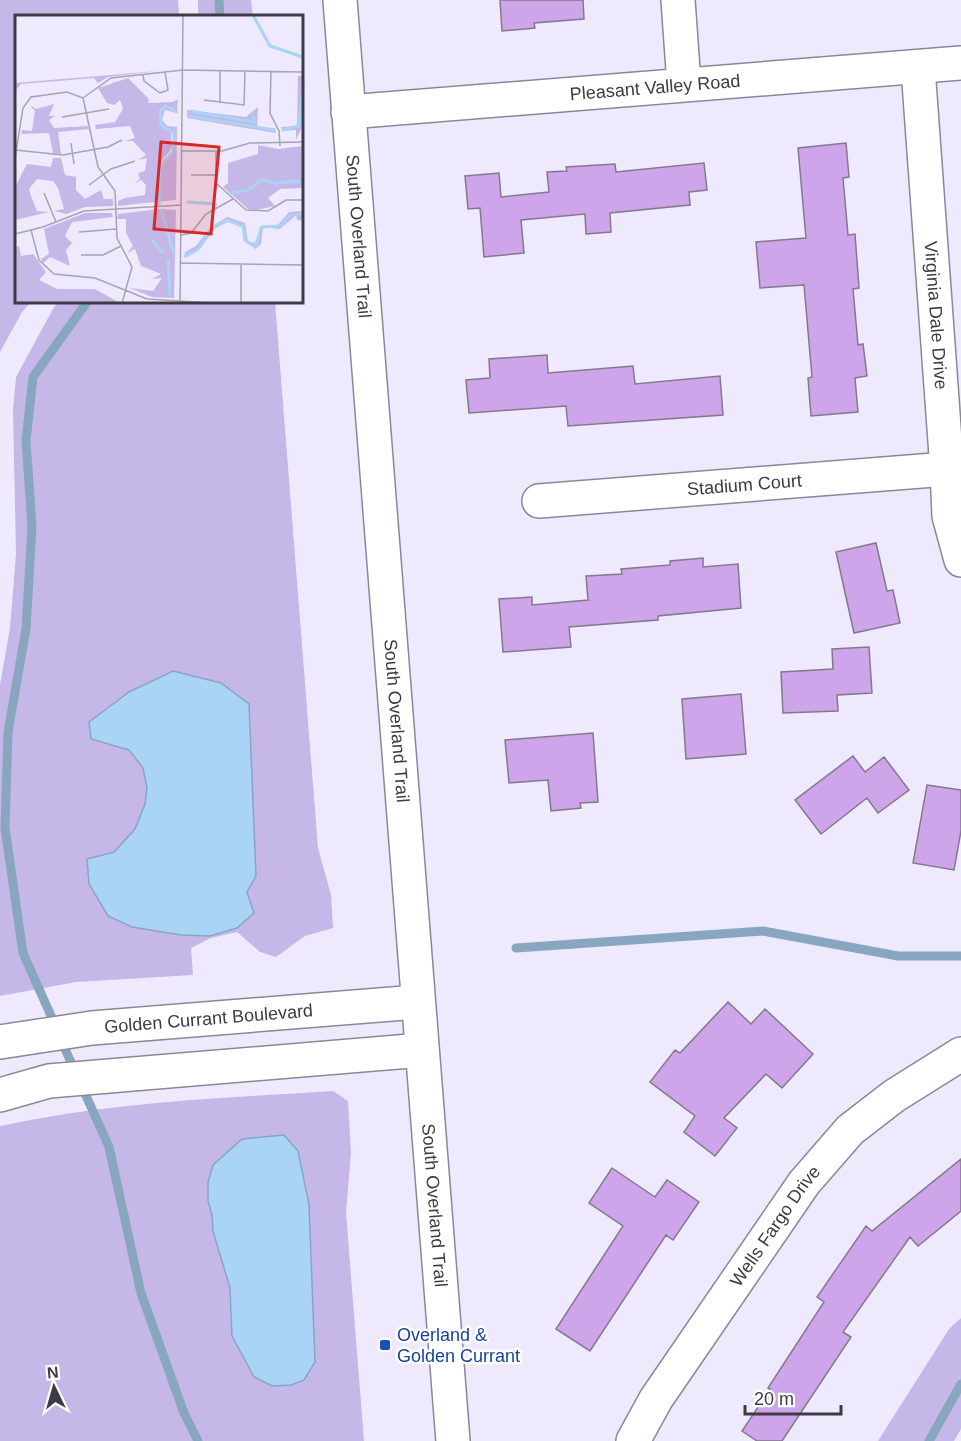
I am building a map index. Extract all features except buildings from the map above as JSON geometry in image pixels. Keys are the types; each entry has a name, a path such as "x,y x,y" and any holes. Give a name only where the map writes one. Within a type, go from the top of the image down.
{"street":[{"name":"South Overland Trail","path":"340,0 453,1441"},
{"path":"678,0 684,84"},
{"name":"Pleasant Valley Road","path":"348,112 961,63"},
{"name":"Virginia Dale Drive","path":"918,68 949,516 961,560"},
{"name":"Stadium Court","path":"539,501 947,469"},
{"name":"Golden Currant Boulevard","path":"0,1042 92,1028 417,1002"},
{"path":"0,1047 4,1093 49,1081 422,1050"},
{"name":"Wells Fargo Drive","path":"633,1441 656,1399 804,1183 850,1130 894,1096 961,1054"}],"shaded area":[{"path":"0,0 178,0 179,15 15,15 15,303 30,303 22,312 0,352"},
{"path":"198,0 251,0 253,15 198,15"},
{"path":"58,303 275,303 318,848 331,895 333,928 305,936 276,957 260,952 237,932 211,938 191,948 193,975 76,982 0,996 0,685 10,628 16,554 13,410 16,377","holes":["249,704 247,892 87,859 114,852 135,829 145,804 147,788 143,768 129,750 91,739"]},
{"path":"333,1091 348,1101 351,1153 346,1213 364,1441 0,1441 0,1126 124,1106","holes":["242,1139 232,1310 230,1288 213,1231 208,1201 213,1165"]},
{"path":"961,1318 961,1429 954,1441 878,1441 949,1329"}],"water":[{"path":"173,671 221,683 249,704 256,876 247,892 254,913 237,928 210,936 181,935 132,927 108,916 89,884 87,859 114,852 135,829 145,804 147,788 143,768 129,750 91,739 89,722 129,692"},
{"path":"284,1135 298,1151 309,1204 315,1362 304,1380 291,1385 272,1386 254,1377 232,1336 230,1288 213,1231 208,1201 208,1182 213,1165 242,1139"}],"waterway":[{"path":"219,0 220,15"},
{"path":"56,1027 23,953 5,828 8,732 26,629 32,526 26,441 33,377 86,303"},
{"path":"516,948 763,931 898,956 961,956"},
{"path":"61,1040 109,1147 141,1293 184,1413 198,1441"},
{"path":"929,1441 961,1384"}],"place":[{"name":"Overland & Golden Currant","path":"385,1345"}]}
